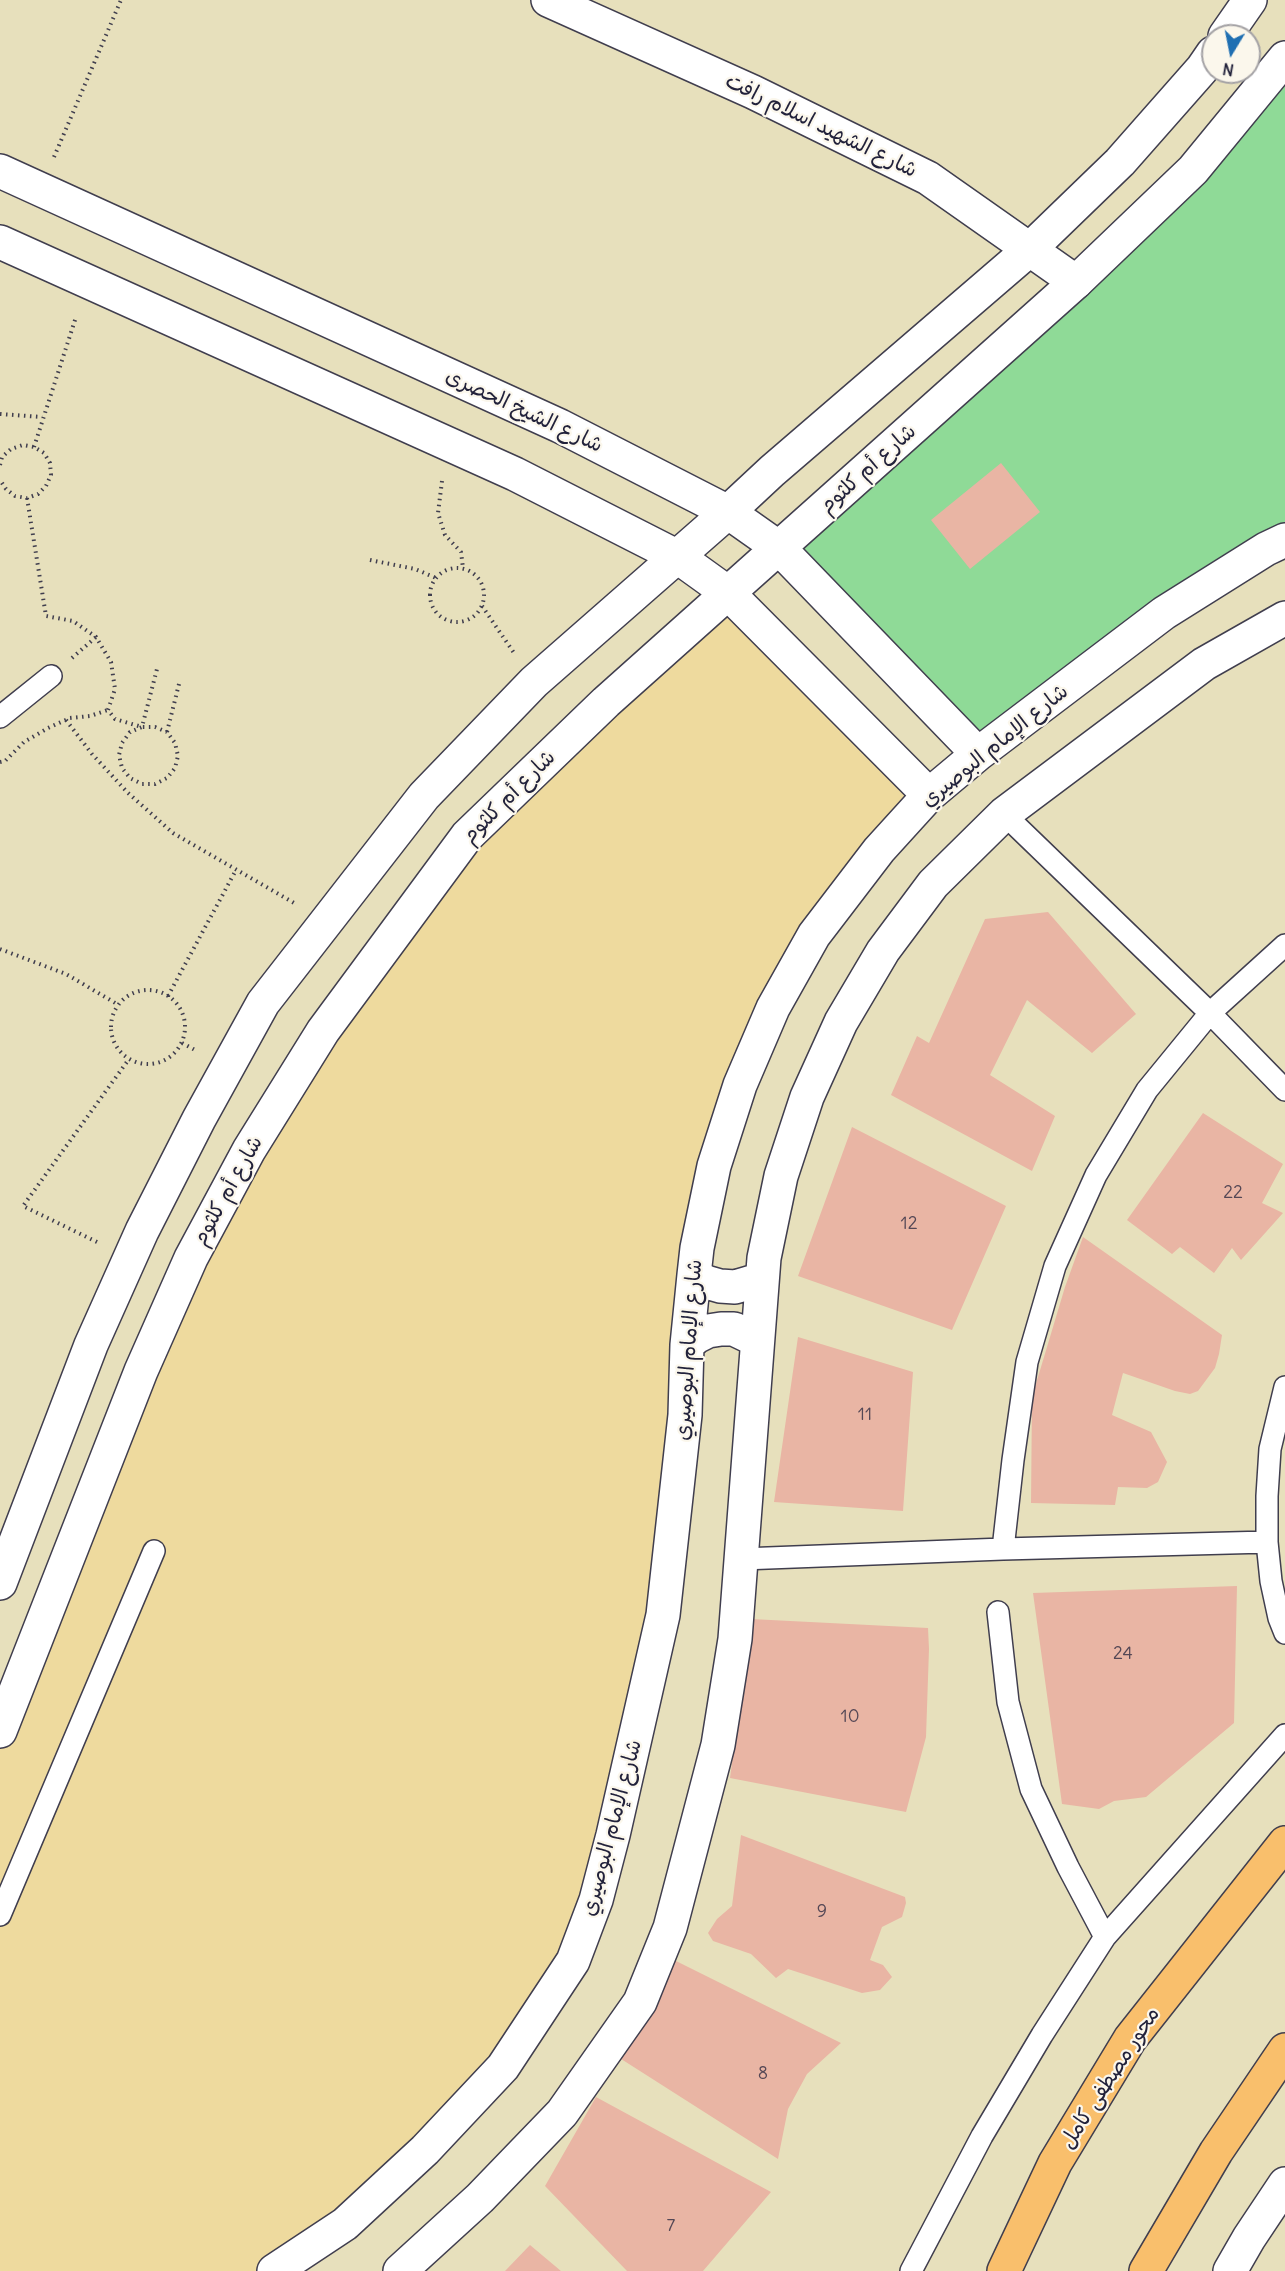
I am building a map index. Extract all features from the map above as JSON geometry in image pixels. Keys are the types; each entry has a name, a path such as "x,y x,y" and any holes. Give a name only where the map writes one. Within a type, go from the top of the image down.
{"main road":[{"name":"محور مصطفى كامل","path":"1004,2271 1055,2163 1130,2039 1285,1843"},
{"path":"1146,2271 1216,2152 1285,2050"}],"street":[{"name":"شارع الشهيد اسلام رافت","path":"548,0 753,92 928,178 1076,282"},
{"path":"1233,24 1250,0"},
{"name":"شارع أم كلثوم","path":"0,1731 141,1371 192,1258 249,1150 323,1031 467,836 606,702 1076,282 1193,170 1285,57"},
{"path":"0,1583 91,1345 130,1257 199,1119 263,1003 424,796 534,682 678,557 772,471 1030,249 1120,162 1201,70"},
{"name":"شارع الشيخ الحصرى","path":"0,171 560,426 728,512 779,548 978,754"},
{"path":"0,242 515,474 678,557 728,593 929,795"},
{"name":"شارع الإمام البوصيري","path":"274,2271 345,2224 425,2150 503,2067 573,1961 596,1900 663,1615 685,1415 687,1345 697,1248 714,1166 740,1085 773,1008 814,934 879,850 929,795 978,754 1164,613 1266,549 1285,540"},
{"path":"400,2271 480,2198 562,2113 640,2002 670,1928 718,1745 735,1639 764,1258 781,1176 807,1097 841,1022 883,951 933,884 1004,814 1204,664 1285,618"},
{"path":"694,1275 706,1282 735,1287 762,1279"},
{"path":"687,1345 708,1331 721,1329 734,1329 756,1340"},
{"path":"1230,2271 1285,2184"}],"lane":[{"path":"0,717 51,676"},
{"path":"1004,814 1210,1013 1285,1090"},
{"path":"1003,1549 1027,1362 1055,1266 1096,1175 1147,1090 1210,1013 1285,945"},
{"path":"1285,1387 1270,1449 1267,1496 1267,1542 1271,1581 1279,1618 1285,1633"},
{"path":"742,1559 1267,1542"},
{"path":"0,1915 154,1551"},
{"path":"998,1612 1008,1702 1031,1789 1068,1867 1106,1937"},
{"path":"911,2271 982,2136 1042,2035 1106,1937 1285,1735"}],"path":[{"path":"40,188 121,0"},
{"path":"34,447 88,282"},
{"path":"0,414 42,417"},
{"path":"447,443 438,513 445,535 462,552 463,568"},
{"path":"0,465 3,457 11,449 23,445 34,447 44,453 50,464 51,475 46,486 38,494 27,498 15,496 0,480"},
{"path":"27,498 46,616 73,621 96,637 111,662 115,689 108,710"},
{"path":"370,560 415,569 436,578"},
{"path":"450,568 463,568 474,573 482,582 484,595 482,606 474,616 464,621 451,622 440,616 432,607 429,595 432,583 439,574 450,568"},
{"path":"482,606 534,682"},
{"path":"142,727 157,669"},
{"path":"167,732 179,684"},
{"path":"0,762 5,761 24,742 66,720 108,710"},
{"path":"108,710 115,719 142,727 155,727 167,732 175,743 178,756 175,768 167,778 154,784 142,784 130,778 122,768 119,755 122,742 130,732 142,727"},
{"path":"66,720 92,754 146,810 173,833 326,921"},
{"path":"168,996 236,870"},
{"path":"0,949 66,974 117,1004"},
{"path":"151,989 168,996 180,1008 185,1019 182,1043 175,1053 159,1062 141,1064 129,1059 119,1051 110,1028 111,1016 117,1004 126,995 138,990 151,989"},
{"path":"129,1059 23,1206 130,1257"}],"green space":[{"path":"1285,58 1285,540 978,754 779,548 1076,282"}],"sand":[{"path":"728,593 929,795 879,850 740,1085 685,1415 596,1900 503,2067 274,2271 0,2271 0,1732 191,1258 467,836"}],"building":[{"path":"1001,463 1040,512 970,569 931,520"},
{"path":"1048,912 1136,1014 1092,1053 1027,1000 990,1075 1055,1116 1032,1171 891,1095 917,1036 929,1043 985,919"},
{"path":"1203,1113 1283,1164 1262,1203 1283,1213 1241,1260 1232,1248 1214,1273 1180,1247 1172,1254 1127,1220"},
{"path":"852,1127 1006,1206 952,1330 798,1276"},
{"path":"1083,1237 1222,1335 1219,1354 1215,1368 1198,1391 1190,1394 1123,1373 1112,1415 1151,1432 1167,1462 1158,1482 1147,1488 1118,1487 1115,1505 1031,1503 1032,1397 1065,1287"},
{"path":"798,1337 913,1372 903,1511 774,1502"},
{"path":"1237,1586 1234,1723 1146,1797 1114,1801 1099,1809 1062,1804 1033,1593"},
{"path":"751,1619 928,1628 926,1737 906,1812 730,1778"},
{"path":"741,1835 905,1897 906,1903 902,1917 882,1927 870,1960 883,1965 892,1977 880,1990 862,1993 788,1969 776,1978 751,1954 713,1941 708,1933 717,1919 732,1906"},
{"path":"674,1960 841,2043 807,2074 788,2109 778,2159 618,2057"},
{"path":"596,2097 771,2192 703,2271 627,2271 545,2186"},
{"path":"530,2245 561,2271 505,2271"}]}
